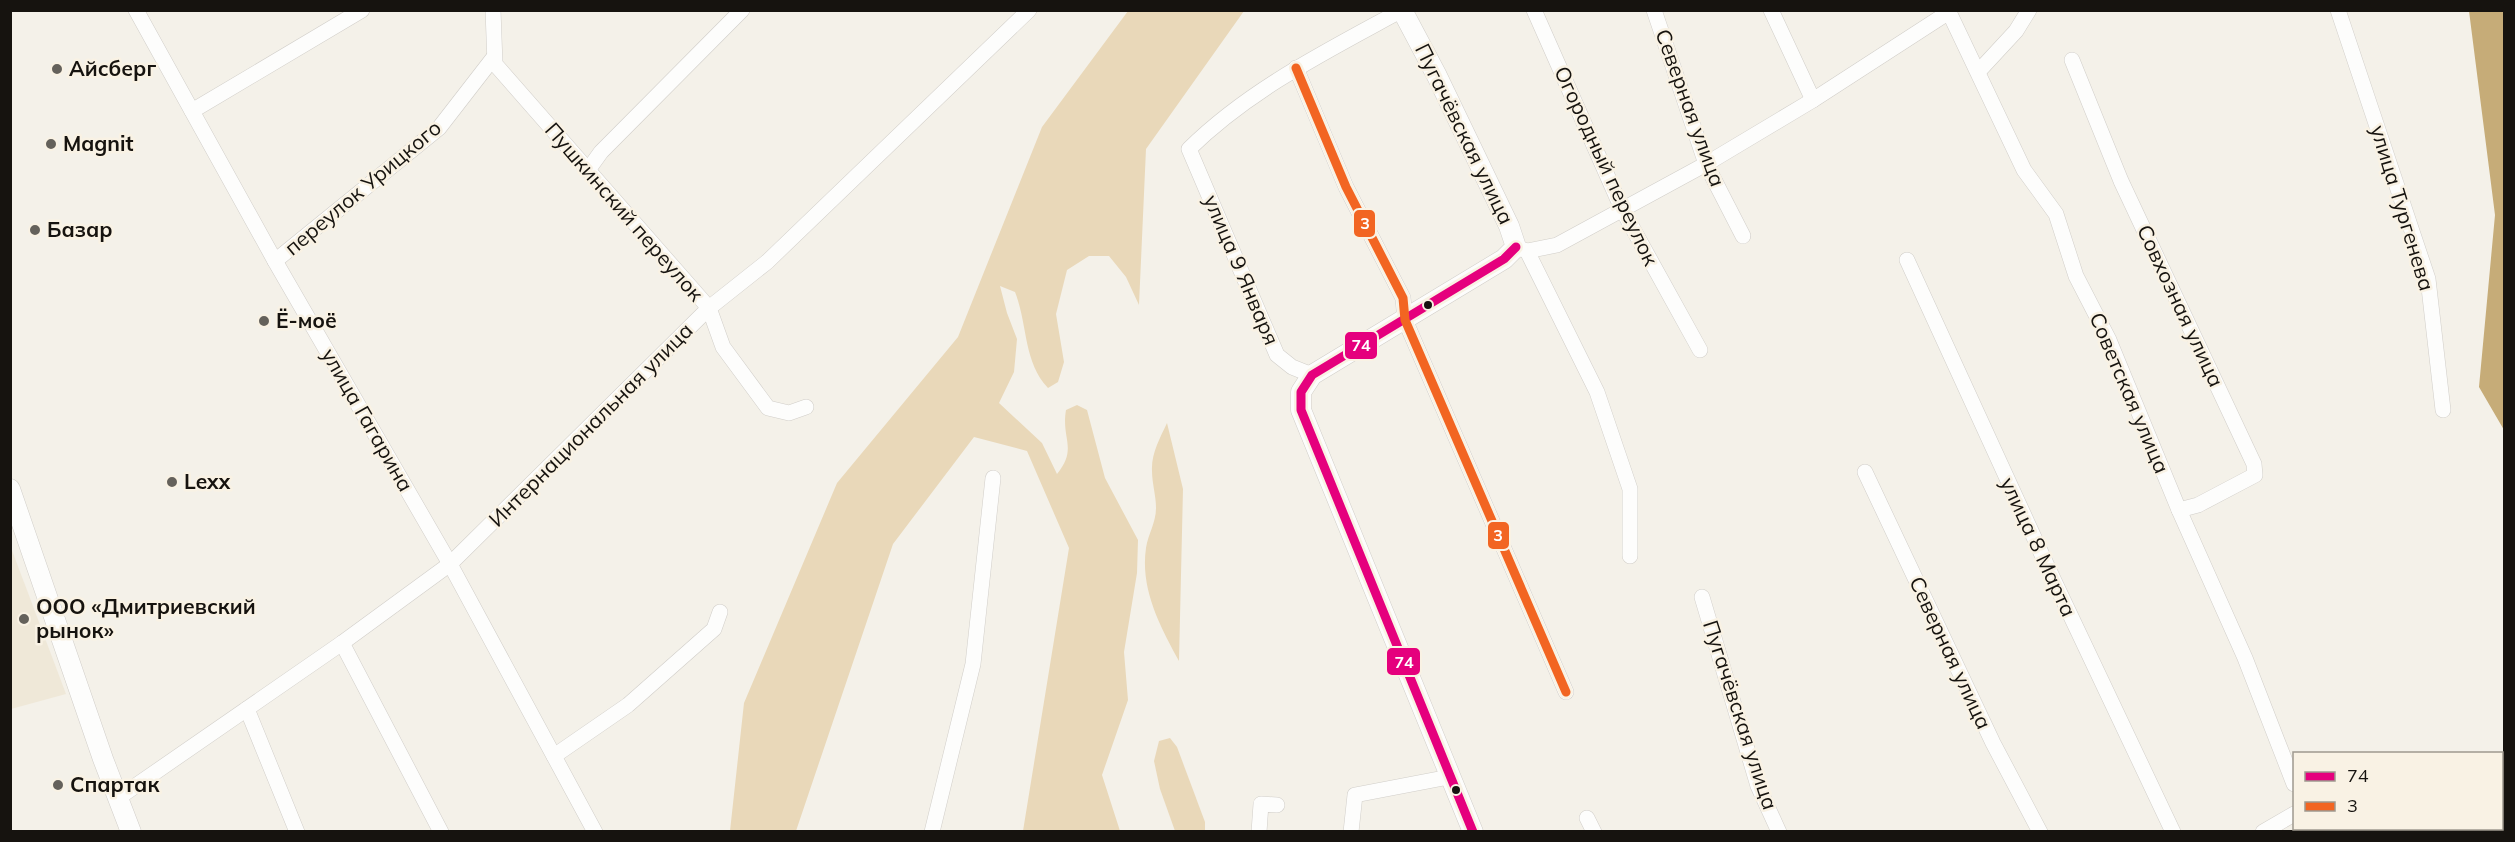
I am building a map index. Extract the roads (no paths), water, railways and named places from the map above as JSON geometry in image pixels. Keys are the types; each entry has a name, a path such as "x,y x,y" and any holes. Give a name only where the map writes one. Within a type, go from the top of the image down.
{"main road":[{"name":"Пугачёвская улица","path":"1402,10 1521,249"},
{"path":"1473,831 1449,777 1333,483 1301,410 1301,392 1311,375 1521,249"},
{"path":"10,489 131,831"}],"street":[{"name":"улица Гагарина","path":"136,10 275,261 450,564 595,831"},
{"path":"192,111 362,10"},
{"name":"Пушкинский переулок","path":"493,10 495,64 709,308 723,347 768,408 789,413 806,407"},
{"path":"588,170 601,152 742,10"},
{"name":"Интернациональная улица","path":"118,798 342,643 450,564 709,308 767,262 1029,10"},
{"path":"1402,10 1296,68 1346,187 1403,298 1405,320 1566,692"},
{"name":"Огородный переулок","path":"1534,10 1622,209 1700,350"},
{"name":"Северная улица","path":"1654,10 1706,164 1743,236"},
{"path":"1771,10 1814,100"},
{"path":"1978,72 2016,31 2029,10"},
{"name":"улица Тургенева","path":"2338,10 2428,279 2443,410"},
{"path":"1521,249 1557,245 1706,164 1814,100 1948,11"},
{"name":"Советская улица","path":"1948,11 2024,170 2056,214 2076,276 2109,340 2179,510 2245,658 2293,779"},
{"name":"переулок Урицкого","path":"275,261 439,128 495,57"},
{"name":"Совхозная улица","path":"2072,60 2121,182 2254,464 2255,475 2198,505 2179,510"},
{"name":"улица 9 Января","path":"1296,68 1217,121 1189,149 1277,355 1292,367 1311,375"},
{"name":"Пугачёвская улица","path":"1521,249 1600,403 1630,489 1630,556"},
{"name":"улица 8 Марта","path":"1907,260 2049,570 2173,831"},
{"name":"Северная улица","path":"1865,472 1993,743 2040,831"},
{"path":"932,831 973,664 993,478"},
{"name":"Пугачёвская улица","path":"1702,597 1758,786 1779,831"},
{"path":"554,756 628,705 714,629 720,612"},
{"path":"342,643 441,831"},
{"path":"247,709 297,831"},
{"path":"1351,831 1355,795 1449,777"},
{"path":"1259,831 1262,804 1277,805"},
{"path":"2263,831 2293,815"}],"place":[{"name":"Айсберг","path":"57,69"},
{"name":"Magnit","path":"51,144"},
{"name":"Базар","path":"35,230"},
{"name":"Ё-моё","path":"264,321"},
{"name":"Lexx","path":"172,482"},
{"name":"ООО «Дмитриевский рынок»","path":"24,619"},
{"name":"Спартак","path":"58,785"}]}
